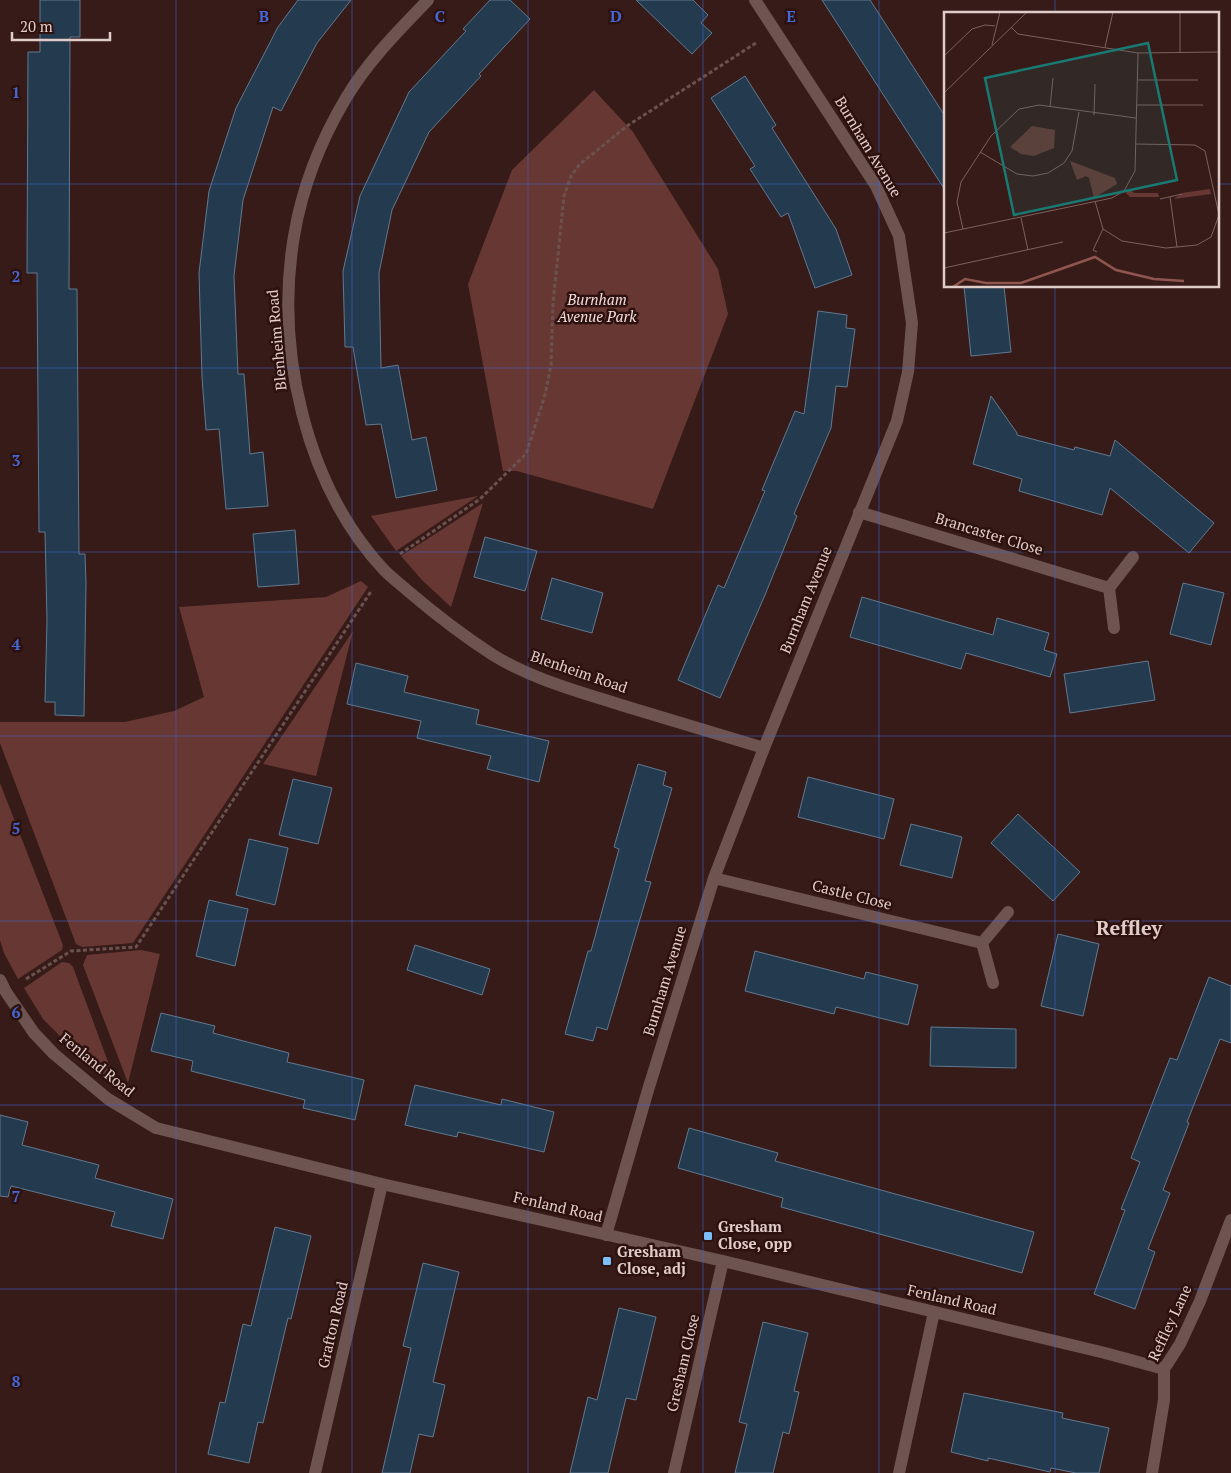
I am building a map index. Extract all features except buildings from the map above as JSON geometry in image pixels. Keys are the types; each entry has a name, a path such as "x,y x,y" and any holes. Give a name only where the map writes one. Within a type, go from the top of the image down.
{"street":[{"name":"Blenheim Road","path":"428,0 372,59 346,98 323,142 306,187 294,235 288,283 293,372 304,425 326,484 352,528 384,570 440,619 495,656 536,677 577,692 764,748"},
{"name":"Burnham Avenue","path":"606,1235 651,1081 714,878 764,748 897,421 908,372 912,322 899,236 876,186 755,0"},
{"name":"Brancaster Close","path":"859,512 1109,588"},
{"path":"1114,628 1109,588 1133,557"},
{"name":"Castle Close","path":"714,878 982,943"},
{"path":"993,983 982,943 1008,912"},
{"name":"Fenland Road","path":"3,986 34,1033 54,1054 108,1099 156,1128 382,1184 723,1261 1105,1353 1164,1369"},
{"name":"Grafton Road","path":"315,1473 382,1184"},
{"name":"Reffley Lane","path":"1152,1473 1164,1400 1164,1369 1180,1344 1200,1301 1231,1220"},
{"name":"Gresham Close","path":"674,1473 723,1261"},
{"path":"899,1473 934,1312"}],"path":[{"path":"3,986 72,951 136,947 384,570 397,556 480,499 526,454 545,396 551,365 553,303 564,196 571,176 580,164 628,126 776,31"}],"green space":[{"name":"Burnham Avenue Park","path":"594,90 633,132 718,269 728,314 653,509 517,471 503,471 468,284 512,170"},
{"path":"478,496 396,551 371,516"},
{"path":"483,503 451,607 422,580 401,556"},
{"path":"361,581 368,587 133,943 82,947 76,944 0,743 0,722 125,722 174,711 204,697 179,607 326,597"},
{"path":"353,631 316,776 263,764"},
{"path":"0,783 63,945 62,950 18,979 4,953 0,940"},
{"path":"141,950 160,954 128,1083 83,965 87,955"},
{"path":"62,962 69,963 73,967 114,1078 111,1083 88,1064 43,1019 24,988"}],"place":[{"name":"Gresham Close, opp","path":"708,1236"},
{"name":"Gresham Close, adj","path":"607,1261"}],"district":[{"name":"Reffley","path":"1129,928"}]}
